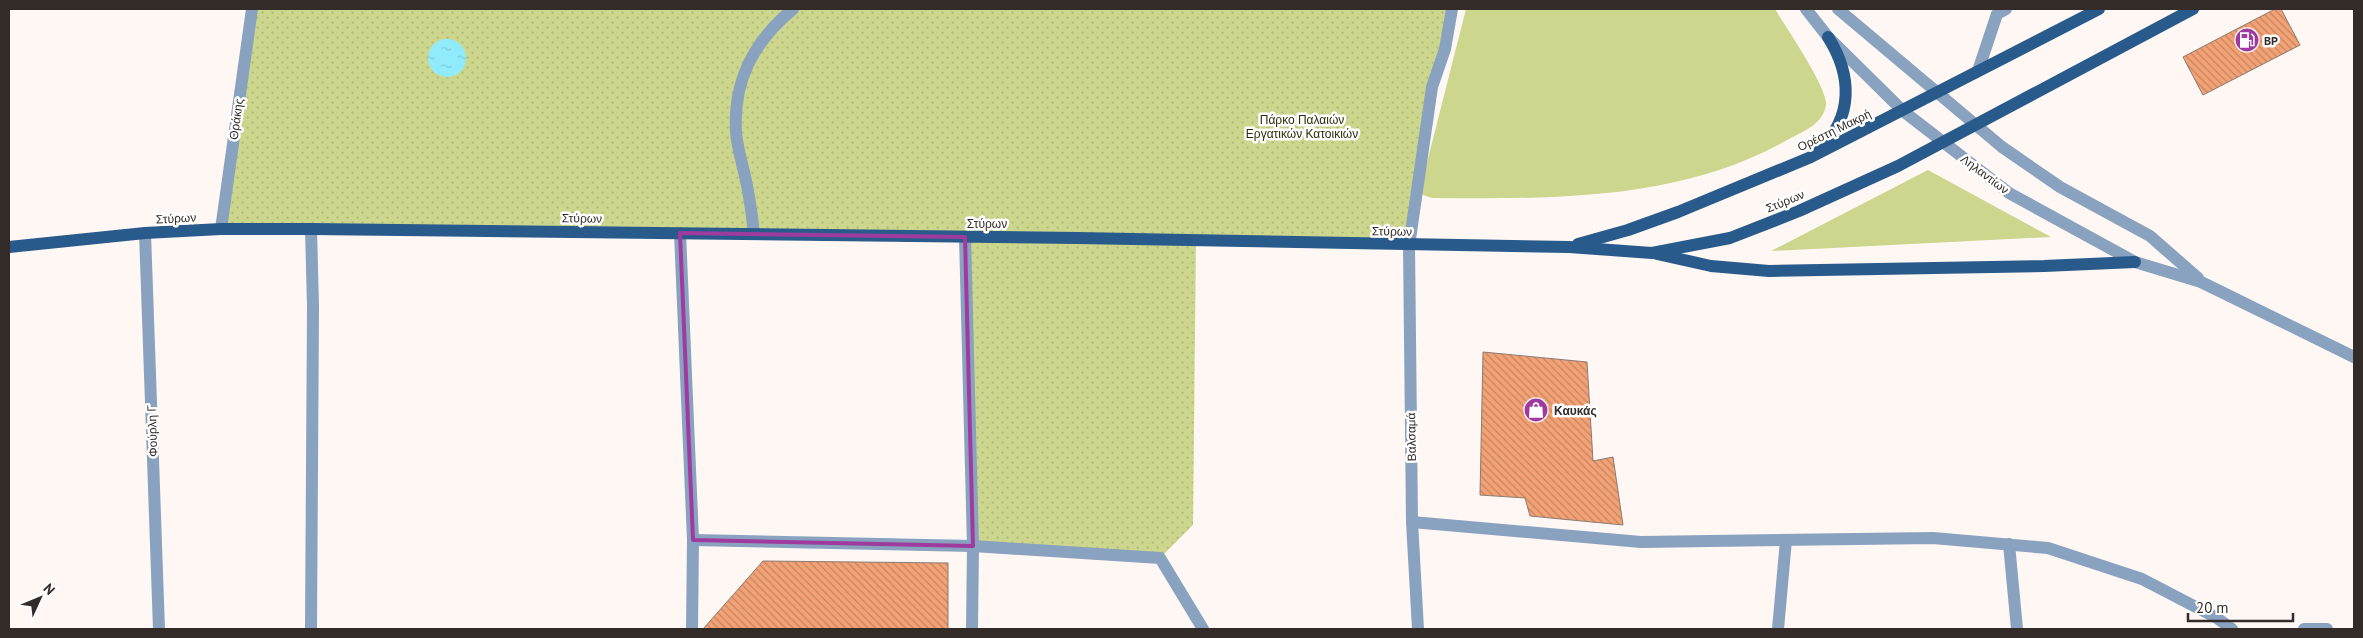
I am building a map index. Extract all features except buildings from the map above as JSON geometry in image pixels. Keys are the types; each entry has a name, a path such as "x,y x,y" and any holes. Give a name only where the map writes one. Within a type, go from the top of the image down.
{"main road":[{"name":"Ορέστη Μακρή","path":"1569,247 1628,230 1678,212 1811,157 2099,9"},
{"path":"1944,143 2193,9"},
{"path":"1811,157 1825,144 1836,128 1844,110 1847,91 1845,72 1838,53 1828,37"},
{"name":"Στύρων","path":"9,247 145,233 221,229 311,229 1569,247 1652,253 1730,238 1799,212 1944,143"},
{"path":"1652,253 1711,266 1770,271 2034,266 2135,262"}],"street":[{"name":"Θράκης","path":"221,229 252,9"},
{"path":"754,234 749,192 736,133 739,87 752,54 777,22 793,9"},
{"name":"Βαλσαμά","path":"1418,629 1412,522 1409,246 1432,87 1445,50 1452,9"},
{"name":"Ληλαντίων","path":"1806,9 1828,37 1903,111 2009,193 2135,262 2201,282 2354,357"},
{"name":"Ληλαντίων","path":"1838,9 1851,18 1975,126 2060,187 2150,236 2201,282"},
{"path":"1978,70 1997,14 2006,9"},
{"path":"311,229 313,306 311,629"},
{"name":"Φούρλη Γ","path":"145,233 159,629"},
{"path":"680,233 693,540 692,629"},
{"path":"965,237 973,546 972,629"},
{"path":"1412,522 1640,542 1933,538 2048,548 2142,579 2217,618 2232,629"},
{"path":"693,540 973,546 1160,558 1203,629"},
{"path":"1778,629 1786,540"},
{"path":"2010,544 2017,629"},
{"path":"2304,629 2327,629"}],"highlighted area":[{"path":"680,233 965,237 973,546 693,540"}],"green space":[{"name":"Πάρκο Παλαιών Εργατικών Κατοικιών","path":"252,9 1452,9 1409,246 1196,241 1193,525 1160,558 973,546 965,237 221,229"},
{"path":"1466,9 1775,9 1820,85 1826,105 1824,112 1817,122 1801,133 1748,159 1705,175 1615,192 1569,196 1432,198 1423,195 1420,190"},
{"path":"1928,170 2051,237 1771,251"}],"water":[{"path":"447,39 460,45 466,58 460,71 447,77 434,71 428,58 434,45"}],"place":[{"name":"BP","path":"2247,40"},
{"name":"Καυκάς","path":"1536,410"}]}
